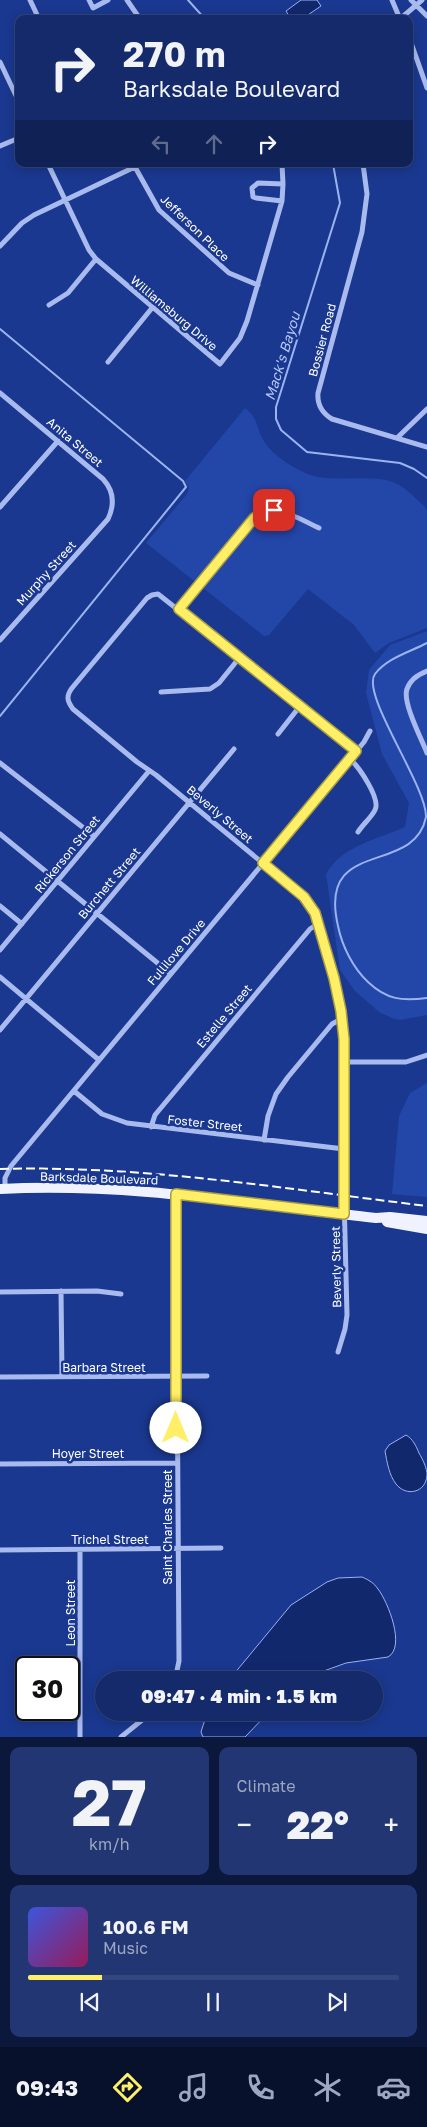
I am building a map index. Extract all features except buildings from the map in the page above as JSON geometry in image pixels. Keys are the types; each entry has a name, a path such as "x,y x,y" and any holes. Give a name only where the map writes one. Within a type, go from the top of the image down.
{"main road":[{"name":"Barksdale Boulevard","path":"2,1189 90,1189 176,1194 376,1218 390,1217 427,1220"},
{"name":"Barksdale Boulevard","path":"376,1218 386,1222 427,1229"}],"street":[{"path":"30,0 37,15"},
{"path":"89,0 92,8 108,0"},
{"path":"128,0 137,15"},
{"path":"392,0 398,15"},
{"path":"411,0 427,16"},
{"path":"405,15 422,0"},
{"path":"413,48 427,88"},
{"path":"0,62 2,71 15,95"},
{"path":"0,146 15,140"},
{"name":"Williamsburg Drive","path":"49,167 96,259 220,364 235,346 244,330 282,201 284,184 282,167"},
{"path":"0,246 27,219 64,199 134,167"},
{"name":"Jefferson Place","path":"139,167 152,201 159,210 229,273 258,285"},
{"name":"Bossier Road","path":"363,167 367,202 362,232 318,399 321,410 332,419 427,447"},
{"path":"282,201 256,198 253,197 251,192 254,185 258,183 284,184"},
{"path":"49,305 68,292 96,259"},
{"path":"108,362 152,308"},
{"name":"Anita Street","path":"0,393 107,483 111,491 113,503 108,519"},
{"path":"398,437 427,409"},
{"path":"0,507 58,441"},
{"path":"319,528 278,511 260,513 179,609 356,751"},
{"name":"Murphy Street","path":"0,640 108,519"},
{"name":"Beverly Street","path":"179,609 161,595 156,594 147,598 72,688 68,700 76,712 190,802 308,901 319,922 334,978 342,1018 345,1062 344,1214 347,1315 338,1352"},
{"path":"161,692 210,689 219,683 240,657"},
{"path":"427,671 412,681 406,692 408,705 427,753"},
{"path":"278,734 300,706"},
{"name":"Fullilove Drive","path":"2,1189 9,1169 350,759 366,739 370,730"},
{"name":"Burchett Street","path":"0,1030 234,750"},
{"path":"350,759 363,776 377,804 374,813 358,832"},
{"path":"0,763 94,836"},
{"name":"Rickerson Street","path":"0,950 149,771"},
{"path":"0,834 171,974"},
{"path":"0,906 22,924"},
{"name":"Estelle Street","path":"150,1127 155,1115 310,929 319,922"},
{"path":"0,977 99,1060"},
{"path":"264,1140 268,1116 280,1089 332,1024 342,1018"},
{"path":"345,1062 406,1062 427,1055"},
{"name":"Foster Street","path":"74,1091 96,1110 113,1119 150,1127 344,1148"},
{"name":"Saint Charles Street","path":"176,1194 179,1661 177,1671"},
{"path":"61,1291 62,1377"},
{"path":"0,1292 97,1291 121,1294"},
{"name":"Barbara Street","path":"0,1378 207,1376"},
{"name":"Hoyer Street","path":"0,1464 177,1463"},
{"name":"Trichel Street","path":"0,1550 221,1548"},
{"name":"Leon Street","path":"80,1550 80,1737"},
{"path":"121,1737 141,1721"}],"shaded area":[{"path":"301,0 317,0 321,6 308,15 288,15 286,11"},
{"path":"245,408 253,416 261,436 268,446 278,457 297,469 320,477 367,478 389,481 404,489 424,506 427,510 427,628 389,643 375,653 354,625 308,589 269,635 264,636 146,543 187,494 189,488 185,481"},
{"path":"427,631 427,1015 400,1020 379,1012 355,991 340,970 326,874 333,864 350,850 405,827 409,803 382,754 366,693 369,670 390,645"},
{"path":"427,1083 427,1197 392,1194 399,1116 410,1093"},
{"path":"406,1435 415,1445 427,1472 426,1481 423,1486 410,1492 405,1491 396,1484 390,1473 385,1451 389,1445"},
{"path":"362,1577 371,1582 382,1595 394,1624 395,1644 393,1652 388,1657 346,1663 324,1671 236,1671 291,1605 327,1582 338,1578"},
{"path":"204,1721 260,1721 245,1737 203,1737 201,1732"}],"waterway":[{"name":"Mack's Bayou","path":"188,0 201,15"},
{"name":"Mack's Bayou","path":"334,167 340,203 276,407 276,419 281,430 307,452 400,463 414,469 427,478"},
{"path":"0,329 183,481 186,487 0,716"},
{"name":"Mack's Bayou","path":"427,643 399,656 380,668 375,674 373,685 385,720 416,784 426,817 418,835 404,847 353,868 341,879 335,898 338,926 342,941 353,963 368,982 382,993 395,998 427,998"}],"railway":[{"path":"0,1169 54,1169 161,1174 427,1206"}],"route":[{"path":"176,1428 176,1194 344,1214 345,1062 343,1024 334,978 319,922 311,905 263,863 356,751 179,609 254,518 260,513 274,510"}]}
